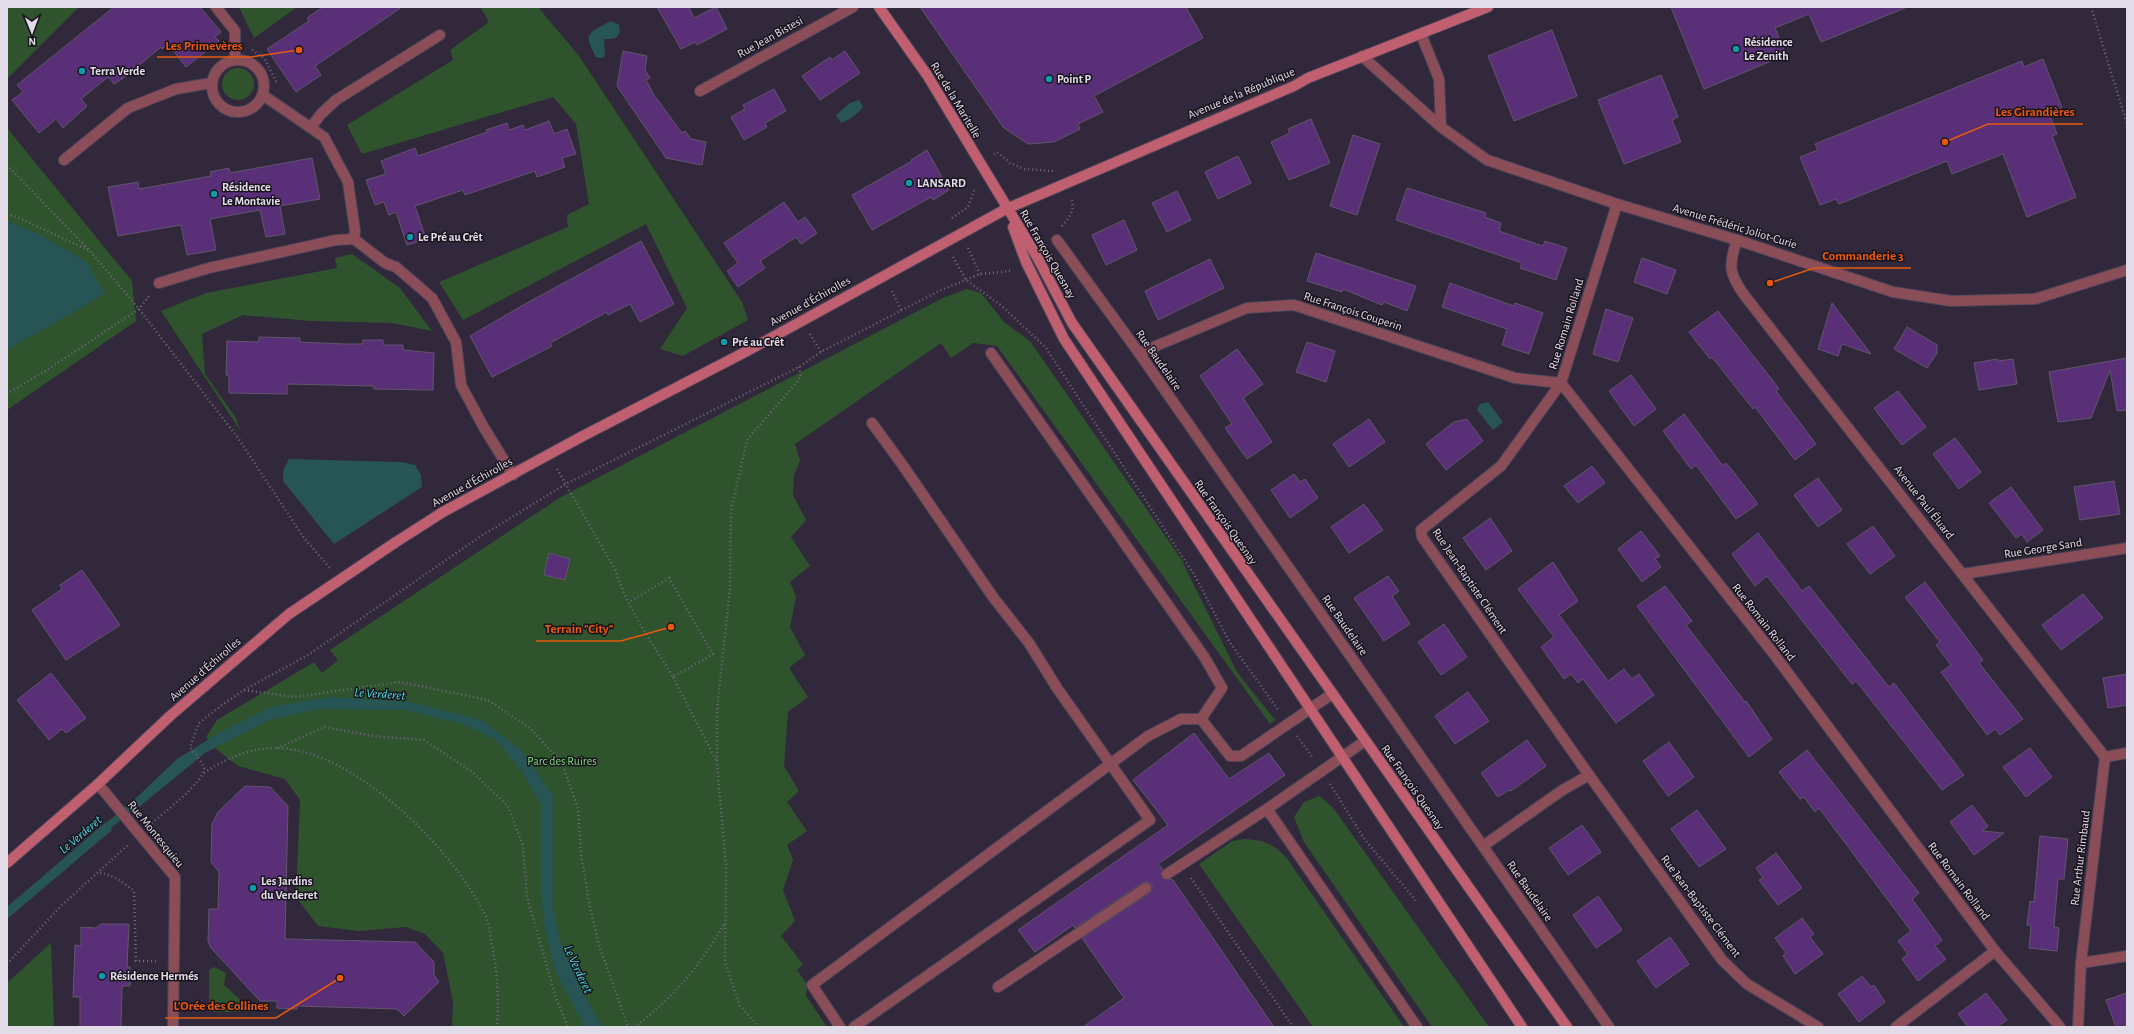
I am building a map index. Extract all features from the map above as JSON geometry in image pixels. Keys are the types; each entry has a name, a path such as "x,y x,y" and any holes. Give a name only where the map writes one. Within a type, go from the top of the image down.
{"street":[{"path":"216,7 235,31 235,59"},
{"name":"Rue Jean Bistesi","path":"700,91 853,7"},
{"name":"Rue de la Maritelle","path":"879,7 927,75 1006,208"},
{"name":"Avenue de la République","path":"1006,208 1294,86 1308,78 1488,7"},
{"path":"1421,34 1439,79 1441,127"},
{"path":"311,128 321,114 336,100 440,35"},
{"name":"Avenue Frédéric Joliot-Curie","path":"1362,56 1441,127 1487,160 1617,204 1737,240 1894,292 1951,301 2035,299 2127,270"},
{"path":"235,59 252,63 259,70 264,86 258,103 244,112 227,110 215,99 211,83 214,74 219,67 226,62 235,59"},
{"path":"64,160 128,108 176,89 211,83"},
{"path":"262,95 324,137 348,182 355,231 354,239"},
{"name":"Rue Romain Rolland","path":"1617,204 1561,383 1773,653 1995,950 2060,1027"},
{"name":"Avenue d'Échirolles","path":"7,863 98,784 170,716 289,614 436,516 749,350 1006,208"},
{"name":"Rue François Quesnay","path":"1006,208 1036,255 1072,323 1567,1027"},
{"name":"Rue François Quesnay","path":"1006,208 1026,262 1064,339 1522,1027"},
{"path":"159,283 209,268 336,240 354,239 385,263 396,267 432,298 456,342 461,385 482,426 513,475"},
{"name":"Rue Baudelaire","path":"1057,240 1139,353 1609,1027"},
{"name":"Avenue Paul Éluard","path":"1737,240 1731,256 1730,269 1735,283 2105,756"},
{"name":"Rue François Couperin","path":"1139,353 1247,308 1294,305 1515,378 1561,383"},
{"path":"991,353 1205,658 1222,688 1201,719"},
{"name":"Rue Jean-Baptiste Clément","path":"1561,383 1501,466 1421,530 1422,537 1589,775 1722,960 1747,984 1818,1027"},
{"path":"854,1027 1150,820 1061,694 1029,644 993,597 872,423"},
{"name":"Rue George Sand","path":"1963,574 2127,548"},
{"path":"1201,719 1230,756 1241,756 1332,694"},
{"path":"840,1027 812,985 1111,765 1148,736 1181,719 1201,719"},
{"path":"1167,874 1266,809 1365,741"},
{"path":"2105,756 2127,753"},
{"name":"Rue Arthur Rimbaud","path":"2078,1027 2081,963 2105,756"},
{"path":"1483,846 1561,791 1589,775"},
{"name":"Rue Montesquieu","path":"98,784 175,877 173,1027"},
{"path":"1266,809 1417,1027"},
{"path":"998,987 1146,888"},
{"path":"1896,1027 1995,950"},
{"path":"2081,963 2127,956"}],"path":[{"path":"2091,7 2127,124"},
{"path":"234,46 250,49 264,58 277,84"},
{"path":"997,152 1010,163 1024,169 1052,170"},
{"path":"7,165 90,251 140,309 238,438 304,538 340,580"},
{"path":"950,219 968,207 976,188 974,181"},
{"path":"7,214 18,217 90,251"},
{"path":"945,243 966,280 1002,306 1046,348 1195,576 1229,642 1322,771 1365,840 1419,904"},
{"path":"204,773 204,767 190,747 199,723 244,690 308,654 481,536 566,484 800,367 821,352 901,310 939,291 966,280"},
{"path":"7,394 47,370 140,309 159,283"},
{"path":"889,286 901,310"},
{"path":"759,1027 740,1006 725,962 726,867 717,763 717,711 730,586 731,510 747,440 801,377 800,367"},
{"path":"549,455 616,571 621,588 673,677 717,763"},
{"path":"629,602 669,578 713,654 673,677"},
{"path":"244,690 294,697 400,682 488,700 531,729 562,763 578,808 581,854 590,907 599,945 628,1027"},
{"path":"7,964 62,905 190,790 204,773 222,761 242,753 277,748 324,727 372,736 424,740 471,771 508,806 523,846 528,897 556,998 568,1027"},
{"path":"277,748 305,752 341,768 391,799 435,842 468,885 488,921 496,967 499,1006 497,1027"},
{"path":"1181,864 1293,1027"},
{"path":"99,873 105,873 123,882 134,891 136,961 175,961"},
{"path":"634,1027 656,1011 685,982 726,923"}],"green space":[{"path":"7,7 79,7 7,79"},
{"path":"239,7 297,7 254,38"},
{"path":"480,7 538,7 579,56 742,302 748,320 683,356 660,349 687,308 646,224 463,320 439,282 568,227 567,215 589,204 576,124 553,97 362,154 347,125 453,60 450,50 489,22"},
{"path":"235,68 241,68 250,72 254,84 250,96 241,100 235,100 226,96 222,87 222,81 226,72"},
{"path":"7,128 132,281 136,321 7,410"},
{"path":"352,254 400,288 432,331 392,323 311,321 243,315 202,334 205,374 236,418 240,430 161,311 206,293 337,268 335,258"},
{"name":"Parc des Ruires","path":"967,289 981,293 1004,322 1030,341 1181,559 1237,672 1275,720 1270,724 997,346 973,343 951,358 941,343 795,444 800,461 794,475 793,495 806,520 791,537 810,566 790,582 796,597 790,627 805,655 789,668 808,697 788,712 784,766 799,791 787,802 807,831 787,845 793,860 783,890 795,921 781,936 803,964 797,970 807,984 806,996 827,1027 452,1027 453,1002 443,953 425,934 406,927 359,931 318,926 296,897 300,800 285,779 238,766 216,749 206,737 217,720 314,662 322,673 338,660 330,650 561,497 943,298"},
{"path":"1320,796 1334,809 1489,1027 1432,1027 1304,842 1294,817 1304,802"},
{"path":"1244,839 1262,841 1272,845 1286,857 1404,1027 1313,1027 1199,864 1232,841"},
{"path":"51,943 54,1027 7,1027 7,983"},
{"path":"214,967 226,973 224,985 246,1005 251,1003 256,1012 209,1012 209,970"}],"shaded area":[{"path":"611,21 619,25 620,30 618,36 604,39 605,56 601,58 596,57 589,43 590,34 597,28"},
{"path":"859,100 863,107 853,116 841,123 836,115 850,103"},
{"path":"7,221 39,234 87,262 105,294 7,350"},
{"path":"1488,402 1503,422 1493,430 1477,410 1480,404"},
{"path":"289,459 401,462 415,465 421,475 422,487 334,544 283,481 283,471"},
{"name":"Le Verderet","path":"330,697 410,702 482,720 522,751 553,795 553,906 560,940 582,991 603,1027 585,1027 555,971 545,930 541,896 541,804 521,771 496,740 463,724 405,710 319,709 269,720 205,753 139,807 134,800 177,759 219,733 270,707"},
{"path":"106,822 112,830 7,919 7,907"}],"building":[{"name":"Terra Verde","path":"114,7 200,7 221,32 215,37 219,41 186,67 168,44 162,49 161,47 125,77 114,84 108,77 81,99 87,106 63,128 56,119 39,133 12,100 23,92 17,85"},
{"path":"323,7 402,7 315,66 321,75 296,92 267,49 309,21 307,18"},
{"path":"657,7 689,7 694,18 716,7 727,29 697,45 695,42 681,49"},
{"name":"Point P","path":"920,7 1186,7 1203,38 1094,96 1103,112 1078,124 1080,129 1054,142 1028,144 1004,128"},
{"name":"Résidence Le Zenith","path":"1671,7 1905,8 1821,42 1809,14 1775,28 1786,55 1704,89"},
{"path":"1552,30 1577,96 1514,121 1488,56"},
{"path":"623,51 647,56 645,70 650,78 646,80 654,95 682,133 685,131 691,139 706,142 702,165 666,158 617,86"},
{"path":"845,51 860,73 820,100 802,76 830,57 832,60"},
{"path":"2043,59 2062,108 2049,113 2057,134 2052,136 2076,197 2027,217 2003,154 1952,174 1947,161 1839,204 1836,199 1820,205 1800,157 1818,150 1815,144 2022,61 2024,67"},
{"path":"1661,75 1678,117 1672,120 1681,142 1624,164 1598,100"},
{"path":"774,89 786,111 765,123 767,127 744,140 731,117 745,109 743,105"},
{"path":"1311,119 1330,163 1289,180 1271,142 1290,133 1288,129"},
{"path":"549,121 554,134 567,129 576,154 562,158 565,167 537,177 535,171 465,195 463,190 415,206 426,239 407,245 396,212 389,215 384,202 375,205 366,180 386,174 381,161 415,148 418,156 487,132 486,130 507,123 509,130 523,125 525,130"},
{"path":"1353,135 1380,144 1357,215 1330,206"},
{"name":"LANSARD","path":"927,150 949,190 933,200 931,197 872,230 852,195 912,161 911,160"},
{"path":"1238,156 1251,183 1218,199 1205,172"},
{"name":"Résidence Le Montavie","path":"312,158 320,199 280,206 285,234 266,237 260,210 210,219 216,250 187,255 181,225 118,236 108,187 138,182 139,189 211,176 210,172 229,168 230,173"},
{"path":"1407,188 1486,213 1485,217 1501,223 1499,231 1543,246 1545,241 1567,248 1556,280 1520,268 1522,263 1396,220"},
{"path":"1177,191 1191,220 1167,232 1152,203"},
{"path":"784,202 798,222 805,217 817,233 801,244 796,237 760,261 765,268 738,287 727,271 738,263 724,243"},
{"path":"1124,220 1137,250 1106,265 1092,235"},
{"path":"641,241 674,304 640,322 630,304 608,315 607,312 550,343 552,346 492,377 470,336 525,304"},
{"path":"1316,253 1416,286 1407,311 1384,302 1382,305 1343,289 1342,292 1307,281"},
{"path":"1642,258 1676,270 1667,294 1634,282"},
{"path":"1210,259 1224,288 1158,320 1145,291"},
{"path":"1450,283 1514,306 1515,303 1543,313 1529,354 1502,345 1507,329 1442,307"},
{"path":"1832,303 1871,354 1842,344 1838,356 1818,349"},
{"path":"1606,309 1633,318 1618,362 1593,354"},
{"path":"1718,311 1779,389 1776,391 1816,444 1795,460 1755,407 1753,409 1712,357 1710,359 1689,332"},
{"path":"1907,327 1937,345 1937,353 1927,368 1894,349"},
{"path":"259,337 300,338 300,342 344,344 363,344 363,340 383,340 383,345 403,345 403,350 434,353 433,390 374,389 374,386 287,384 287,394 229,393 229,375 226,375 227,341 259,342"},
{"path":"1307,342 1335,351 1326,382 1296,372"},
{"path":"1237,349 1263,384 1243,398 1272,442 1247,459 1225,428 1232,424 1200,376"},
{"path":"2127,358 2127,410 2117,411 2110,370 2091,418 2058,422 2049,372"},
{"path":"1997,359 1998,361 2013,359 2017,384 1979,390 1974,363"},
{"path":"1631,375 1656,409 1634,426 1609,391"},
{"path":"1898,391 1926,427 1902,445 1874,408"},
{"path":"1684,414 1723,466 1726,463 1758,504 1736,519 1696,465 1691,469 1663,431"},
{"path":"1369,419 1385,442 1349,467 1333,444"},
{"path":"1467,419 1483,441 1446,470 1426,444 1454,422"},
{"path":"1955,438 1981,472 1959,489 1933,454"},
{"path":"1592,466 1605,483 1578,503 1564,486"},
{"path":"1294,474 1300,482 1305,479 1318,498 1290,518 1271,490"},
{"path":"1818,478 1842,510 1818,527 1794,495"},
{"path":"2114,481 2120,514 2080,520 2074,487"},
{"path":"2011,487 2043,530 2027,542 2022,534 2016,538 1989,503"},
{"path":"1364,504 1383,530 1349,553 1331,527"},
{"path":"1490,518 1512,551 1486,570 1463,538"},
{"path":"1873,526 1895,556 1870,574 1847,544"},
{"path":"1641,531 1660,556 1655,559 1661,567 1642,582 1618,549"},
{"path":"1758,533 1802,591 1809,586 1889,687 1894,683 1964,775 1942,790 1856,681 1852,684 1767,576 1755,586 1732,554"},
{"path":"549,553 570,559 565,580 544,575"},
{"path":"1553,562 1578,601 1559,615 1608,681 1624,669 1632,679 1639,674 1654,695 1616,723 1583,679 1578,683 1571,674 1564,679 1541,647 1554,637 1518,589"},
{"path":"82,570 120,625 66,660 32,610 62,589 60,585"},
{"path":"1388,576 1399,591 1392,596 1410,624 1384,641 1354,598"},
{"path":"1925,582 1983,660 1979,663 2023,719 2000,735 1995,729 1987,735 1941,672 1951,665 1936,645 1940,642 1905,597"},
{"path":"1665,586 1692,621 1686,625 1745,702 1746,701 1772,739 1749,757 1637,606"},
{"path":"2083,594 2103,618 2061,650 2042,625"},
{"path":"1444,624 1467,657 1441,675 1418,642"},
{"path":"51,673 86,718 66,733 62,729 49,740 17,700"},
{"path":"2127,674 2127,705 2108,708 2103,678"},
{"path":"1468,692 1489,721 1455,744 1435,716"},
{"path":"1194,733 1229,779 1269,753 1285,775 1158,864 1163,869 1161,874 1162,878 1173,880 1274,1027 1083,1027 1124,998 1082,938 1150,893 1152,890 1152,885 1148,882 1142,883 1075,928 1073,925 1035,952 1018,930 1168,825 1133,780"},
{"path":"1527,740 1546,766 1511,791 1509,790 1498,797 1481,773"},
{"path":"1669,742 1694,777 1668,796 1643,761"},
{"path":"2030,748 2052,777 2026,797 2003,767"},
{"path":"1807,750 1919,893 1912,899 1942,940 1935,946 1946,959 1918,981 1902,959 1908,954 1898,941 1911,931 1819,808 1815,812 1804,797 1800,799 1779,772"},
{"path":"245,786 270,787 288,806 285,939 415,942 434,962 434,975 439,982 404,1016 397,1009 297,1006 297,1009 277,1008 277,1001 260,1001 211,948 208,941 209,909 218,909 219,872 211,862 212,824 218,812"},
{"path":"1972,805 1988,826 1982,831 2004,833 1974,855 1950,822"},
{"path":"1697,810 1726,849 1699,867 1671,829"},
{"path":"1582,825 1601,852 1568,875 1549,848"},
{"path":"2040,836 2068,839 2064,879 2058,879 2054,927 2059,928 2057,951 2029,948 2031,926 2027,925 2030,901 2034,902"},
{"path":"1776,853 1802,888 1778,905 1759,880 1763,878 1756,868"},
{"path":"1598,896 1622,930 1596,948 1573,915"},
{"path":"1802,918 1814,934 1810,937 1823,954 1795,974 1783,956 1786,953 1775,938"},
{"name":"Résidence Hermés","path":"101,924 129,924 127,967 130,967 130,986 122,986 121,1027 80,1027 80,997 73,997 75,945 81,946 81,927 96,928"},
{"path":"1670,937 1689,964 1656,988 1637,961"},
{"path":"1862,976 1871,987 1874,985 1885,1002 1859,1022 1838,994"},
{"path":"1986,993 2007,1020 1997,1027 1968,1027 1958,1014"},
{"path":"2127,993 2127,1027 2116,1027 2106,1000"}],"waterway":[{"name":"Le Verderet","path":"102,831 143,797"}],"place":[{"name":"Résidence Le Zenith","path":"1736,49"},
{"name":"Les Primevères","path":"299,50"},
{"name":"Terra Verde","path":"82,71"},
{"name":"Point P","path":"1049,79"},
{"name":"Les Girandières","path":"1945,142"},
{"name":"LANSARD","path":"909,183"},
{"name":"Résidence Le Montavie","path":"214,194"},
{"name":"Le Pré au Crêt","path":"410,237"},
{"name":"Commanderie 3","path":"1770,283"},
{"name":"Pré au Crêt","path":"724,342"},
{"name":"Terrain \"City\"","path":"671,627"},
{"name":"Les Jardins du Verderet","path":"253,888"},
{"name":"Résidence Hermés","path":"102,976"},
{"name":"L'Orée des Collines","path":"340,978"}]}
